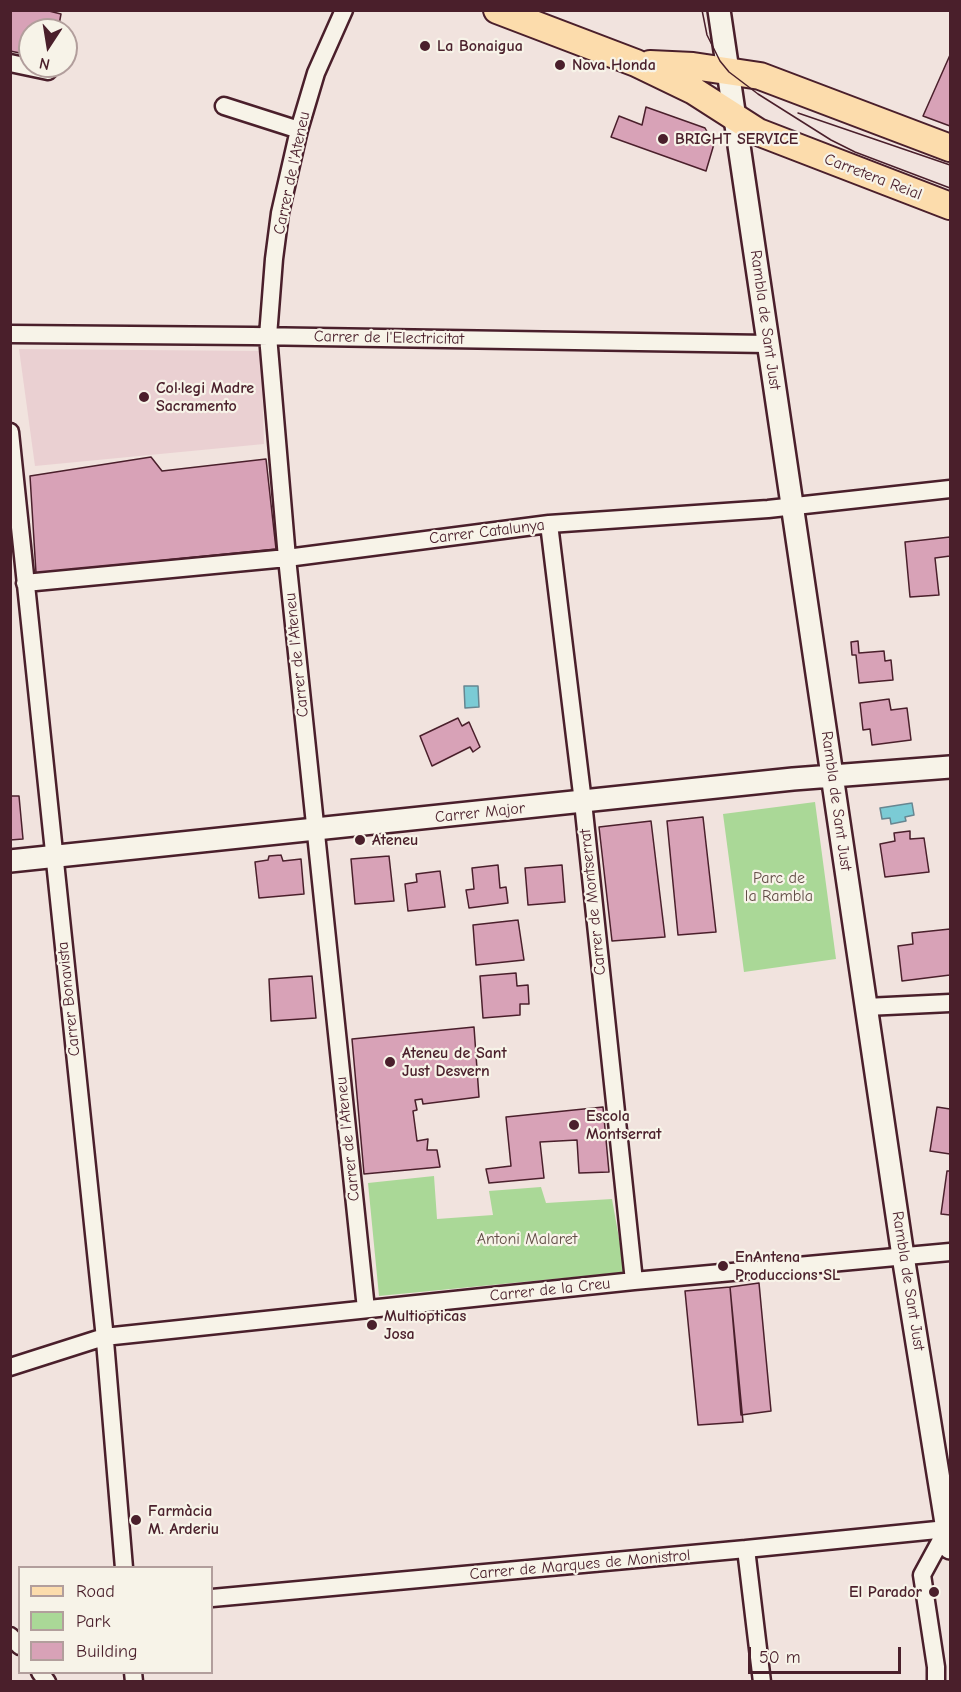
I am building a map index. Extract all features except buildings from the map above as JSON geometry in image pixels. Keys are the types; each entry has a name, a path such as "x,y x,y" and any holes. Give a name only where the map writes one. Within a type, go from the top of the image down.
{"main road":[{"name":"Carretera Reial","path":"497,10 636,63 694,91 758,132 783,143 951,207"},
{"name":"Carretera Reial","path":"636,63 693,66 760,76 951,148"}],"street":[{"name":"Carrer de l'Ateneu","path":"344,10 316,74 299,130 280,213 268,336 287,558 366,1309"},
{"name":"Rambla de Sant Just","path":"719,10 903,1256 949,1539"},
{"path":"224,106 299,130"},
{"name":"Carrer de l'Electricitat","path":"10,334 768,345"},
{"name":"Carrer Bonavista","path":"10,432 104,1337 124,1566"},
{"name":"Carrer Catalunya","path":"25,583 287,558 549,524 792,506 951,489"},
{"name":"Carrer de Montserrat","path":"549,524 583,802 634,1281"},
{"name":"Carrer Major","path":"10,861 793,779 832,778 951,767"},
{"path":"866,1007 951,1003"},
{"name":"Carrer de la Creu","path":"10,1368 104,1337 634,1281 951,1251"},
{"path":"936,1674 922,1575 949,1539"},
{"name":"Carrer de Marques de Monistrol","path":"213,1598 746,1550 949,1539"},
{"path":"746,1550 762,1682"},
{"path":"936,1674 951,1658"}],"shaded area":[{"name":"Col·legi Madre Sacramento","path":"19,349 261,351 264,444 35,466"}],"green space":[{"name":"Parc de la Rambla","path":"815,802 836,959 744,972 723,814"},
{"name":"Antoni Malaret","path":"434,1176 437,1219 493,1215 489,1191 541,1187 546,1203 612,1199 625,1272 379,1296 368,1183"}],"water":[{"path":"464,686 478,686 479,707 465,708"},
{"path":"912,803 914,815 905,817 906,821 891,824 890,818 882,819 880,808"}],"tram line":[{"path":"702,10 707,35 720,61 729,72 758,94 831,140 855,152 950,188"},
{"path":"798,113 950,165"}],"place":[{"name":"La Bonaigua","path":"425,46"},
{"name":"Nova Honda","path":"560,65"},
{"name":"BRIGHT SERVICE","path":"663,139"},
{"name":"Col·legi Madre Sacramento","path":"144,397"},
{"name":"Ateneu","path":"360,840"},
{"name":"Ateneu de Sant Just Desvern","path":"390,1062"},
{"name":"Escola Montserrat","path":"574,1125"},
{"name":"EnAntena Produccions SL","path":"723,1266"},
{"name":"Multiopticas Josa","path":"372,1325"},
{"name":"Farmàcia M. Arderiu","path":"136,1520"},
{"name":"El Parador","path":"934,1592"}]}
